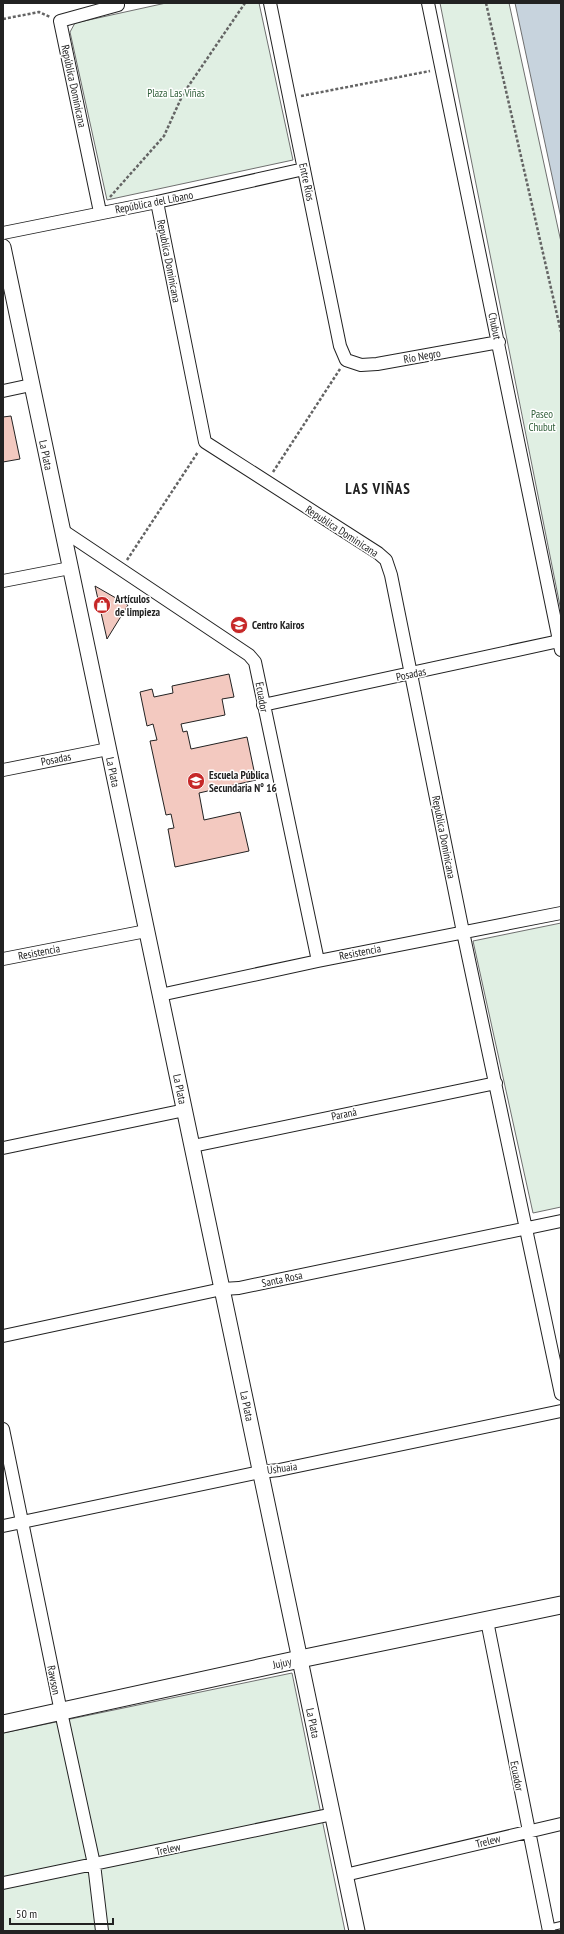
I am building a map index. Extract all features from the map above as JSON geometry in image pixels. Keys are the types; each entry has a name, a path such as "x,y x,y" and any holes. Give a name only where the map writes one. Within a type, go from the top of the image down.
{"main road":[{"name":"Jujuy","path":"3,1724 300,1659 561,1605"}],"street":[{"path":"60,21 118,5 117,3"},
{"name":"Entre Ríos","path":"270,3 340,346 346,360"},
{"name":"Chubut","path":"428,3 499,342 560,646"},
{"name":"República Dominicana","path":"60,21 100,212"},
{"name":"República del Líbano","path":"3,233 100,212 157,202 304,169"},
{"name":"Republica Dominicana","path":"157,202 204,442 378,553 386,560 391,575 412,674 463,932 561,1394"},
{"name":"La Plata","path":"3,247 357,1931"},
{"name":"Río Negro","path":"346,360 360,365 377,364 499,342"},
{"path":"3,391 31,385"},
{"name":"Ecuador","path":"62,530 249,655 255,662 318,961"},
{"path":"3,582 70,568"},
{"name":"Posadas","path":"263,705 412,674 560,646"},
{"name":"Posadas","path":"3,770 108,749"},
{"name":"Resistencia","path":"160,995 318,961 561,913"},
{"name":"Resistencia","path":"3,959 146,931"},
{"name":"Paraná","path":"193,1146 496,1083"},
{"path":"3,1148 185,1110"},
{"name":"Santa Rosa","path":"3,1336 222,1289 239,1288 561,1221"},
{"name":"Ushuaia","path":"3,1526 561,1411"},
{"name":"Rawson","path":"3,1429 94,1864 102,1931"},
{"name":"Ecuador","path":"487,1621 527,1831 548,1930"},
{"name":"Trelew","path":"3,1883 332,1814"},
{"name":"Trelew","path":"345,1875 561,1824"}],"lane":[{"path":"548,1930 561,1925"}],"path":[{"path":"107,200 164,136 183,94 245,3"},
{"path":"486,3 561,332"},
{"path":"3,20 39,12 60,21"},
{"path":"289,98 442,68"},
{"path":"267,482 346,360"},
{"path":"121,568 204,442"}],"green space":[{"name":"Plaza Las Viñas","path":"166,3 259,3 293,160 107,200 70,32 75,23"},
{"name":"Paseo Chubut","path":"440,3 509,3 561,242 561,611"},
{"path":"561,923 561,1207 533,1213 473,941"},
{"path":"292,1673 345,1931 3,1931 3,1733"}],"shaded area":[{"path":"515,3 561,3 561,218"}],"building":[{"path":"11,416 20,459 3,462 3,417"},
{"path":"95,586 128,605 107,639"},
{"path":"229,674 234,697 222,699 225,715 181,724 183,732 187,731 191,749 247,737 256,780 199,793 204,820 240,812 249,851 175,867 168,829 174,828 171,814 166,815 150,741 157,740 153,724 147,726 140,692 152,689 154,697 173,693 172,686"}],"place":[{"name":"Artículos de limpieza","path":"102,605"},
{"name":"Centro Kairos","path":"239,625"},
{"name":"Escuela Pública Secundaria N° 16","path":"196,781"}],"district":[{"name":"LAS VIÑAS","path":"378,489"}]}
